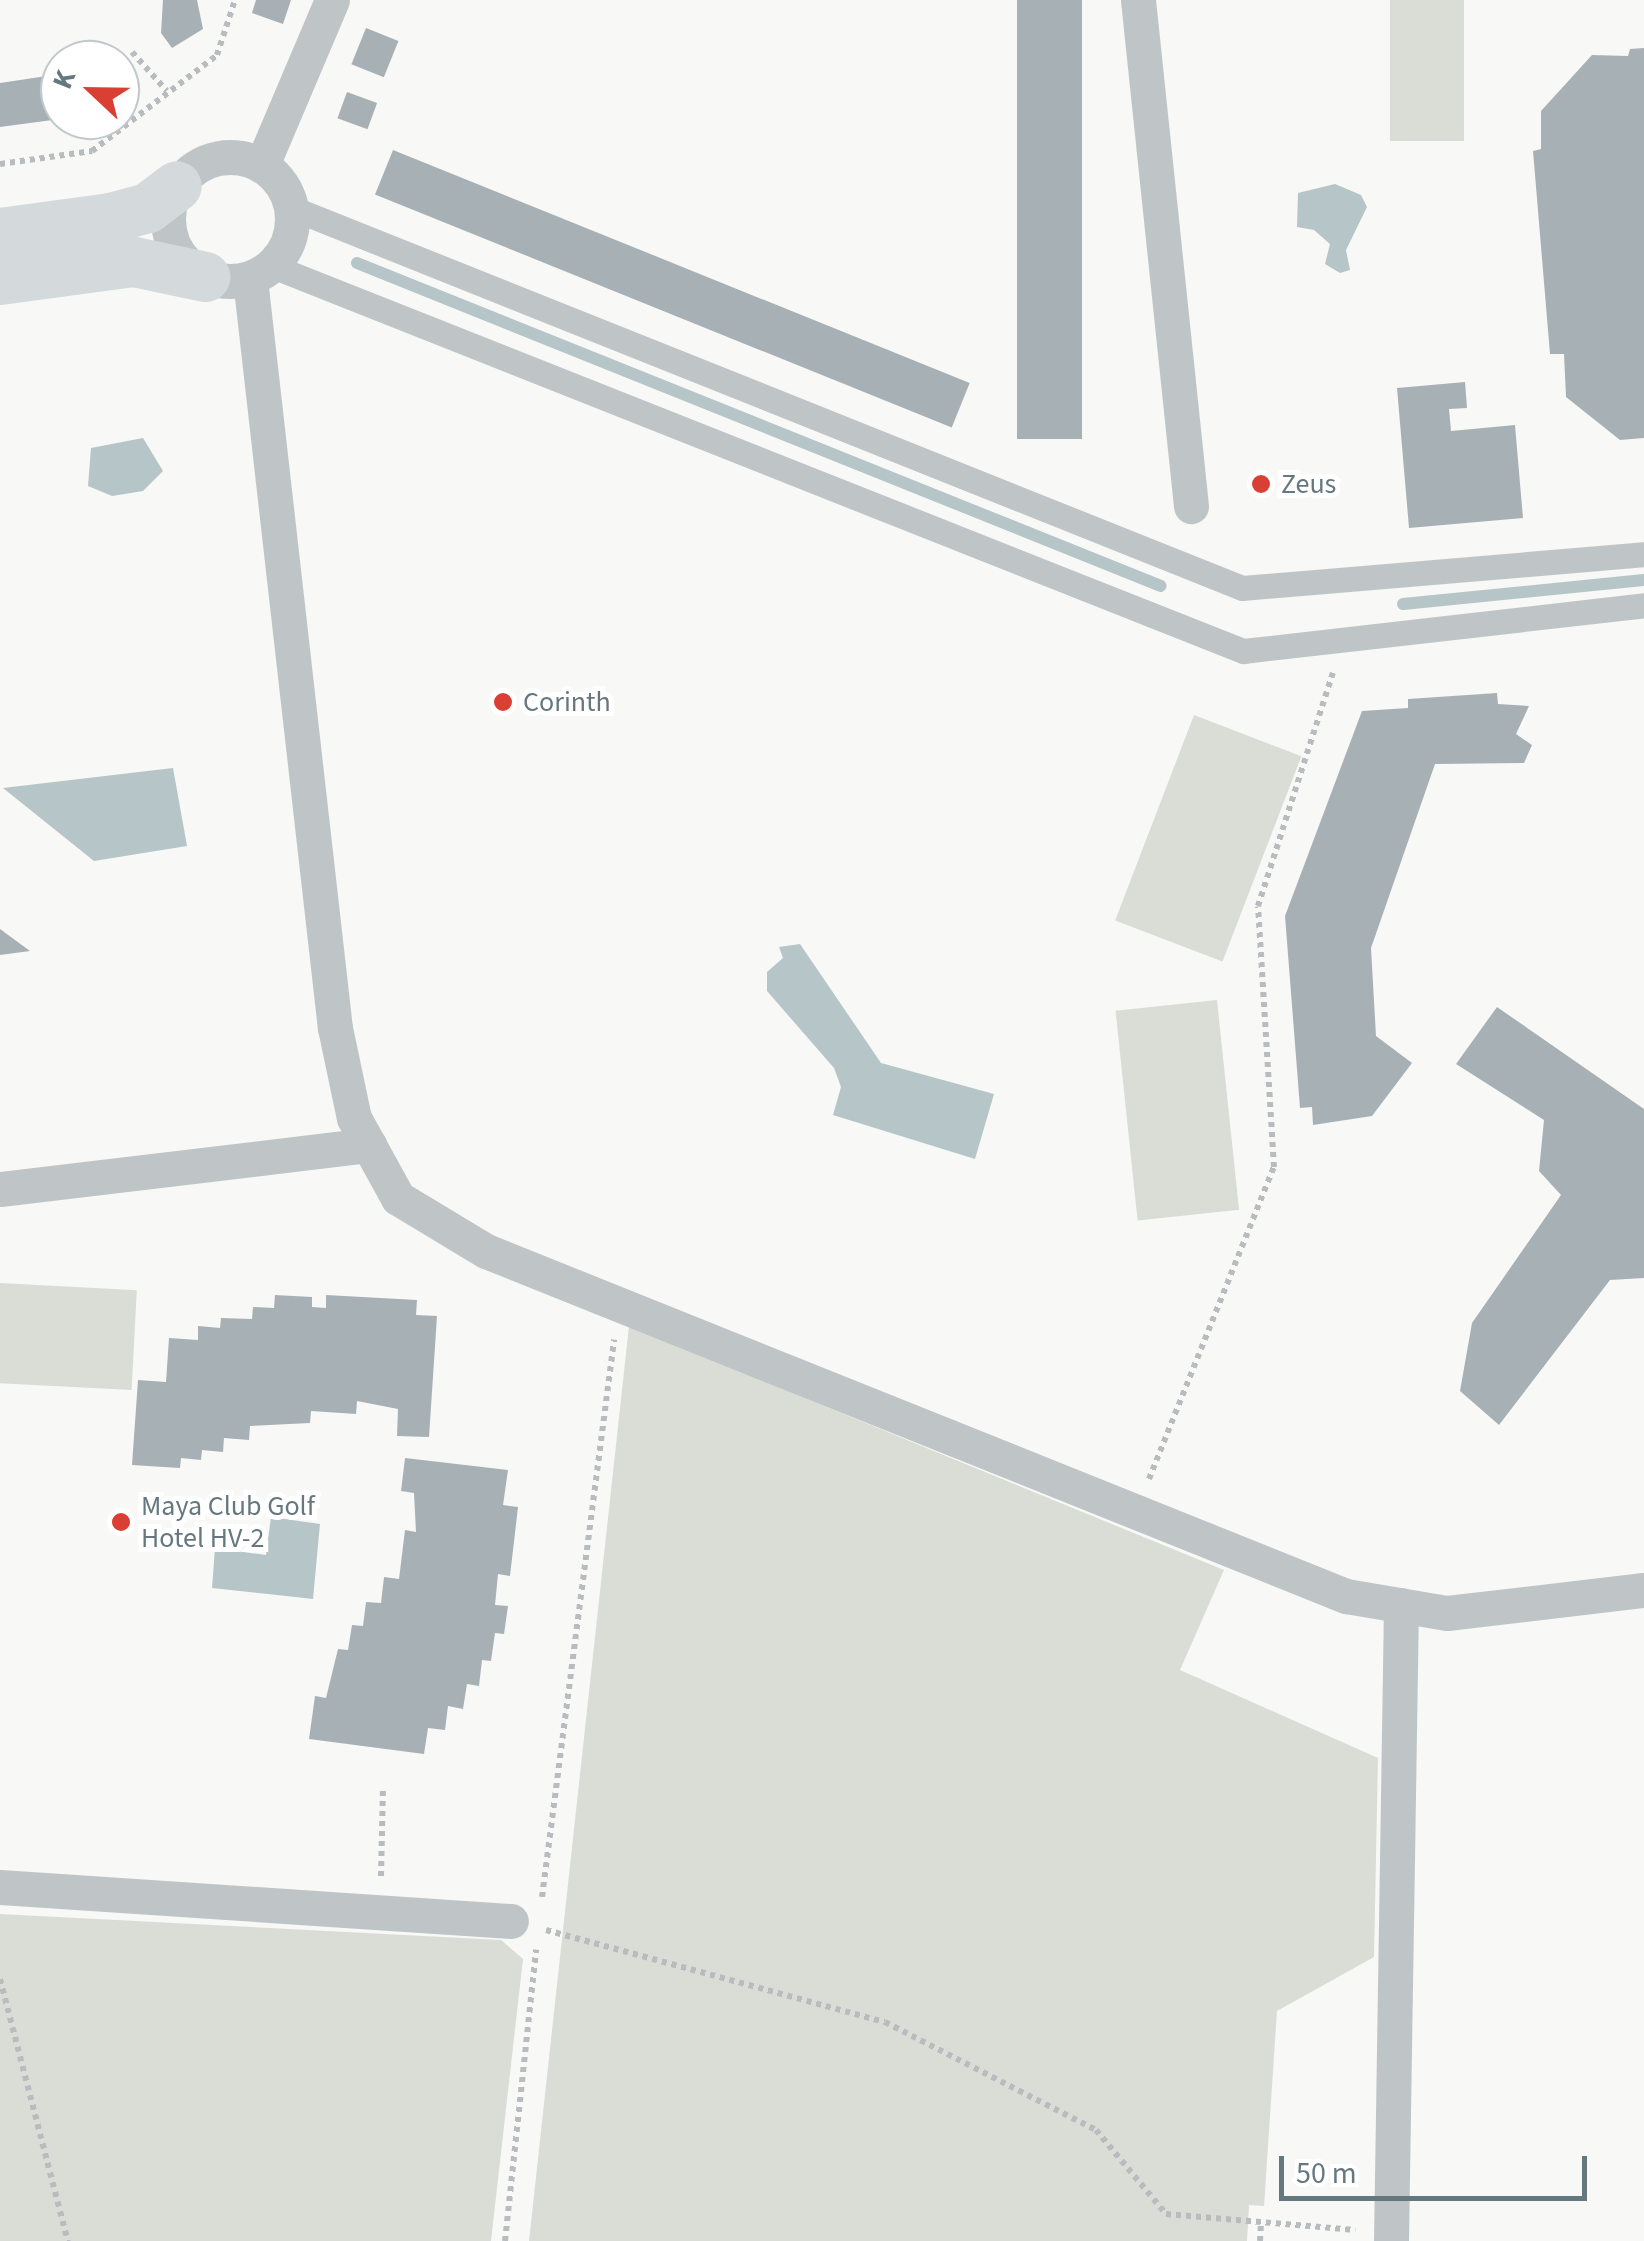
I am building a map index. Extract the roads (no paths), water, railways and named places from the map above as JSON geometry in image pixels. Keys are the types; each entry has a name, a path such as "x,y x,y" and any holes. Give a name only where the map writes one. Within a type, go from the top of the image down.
{"main road":[{"path":"0,233 111,218 148,208 177,186"},
{"path":"0,280 134,262 242,274"}],"street":[{"path":"262,165 332,0"},
{"path":"1138,0 1191,506"},
{"path":"242,274 289,242 292,208 282,182 262,165 217,158 177,186 168,218 173,245 242,274 1243,652 1644,605"},
{"path":"292,208 1242,588 1644,554"},
{"path":"242,274 321,927 354,1118 398,1198 486,1251 1346,1596 1447,1613 1644,1590"},
{"path":"0,1188 369,1145"},
{"path":"1390,2237 1401,1605"},
{"path":"0,1887 524,1924"}],"waterway":[{"path":"357,263 1161,586"},
{"path":"1403,604 1644,580"}],"place":[{"name":"Zeus","path":"1261,484"},
{"name":"Corinth","path":"503,702"},
{"name":"Maya Club Golf Hotel HV-2","path":"121,1522"}]}
